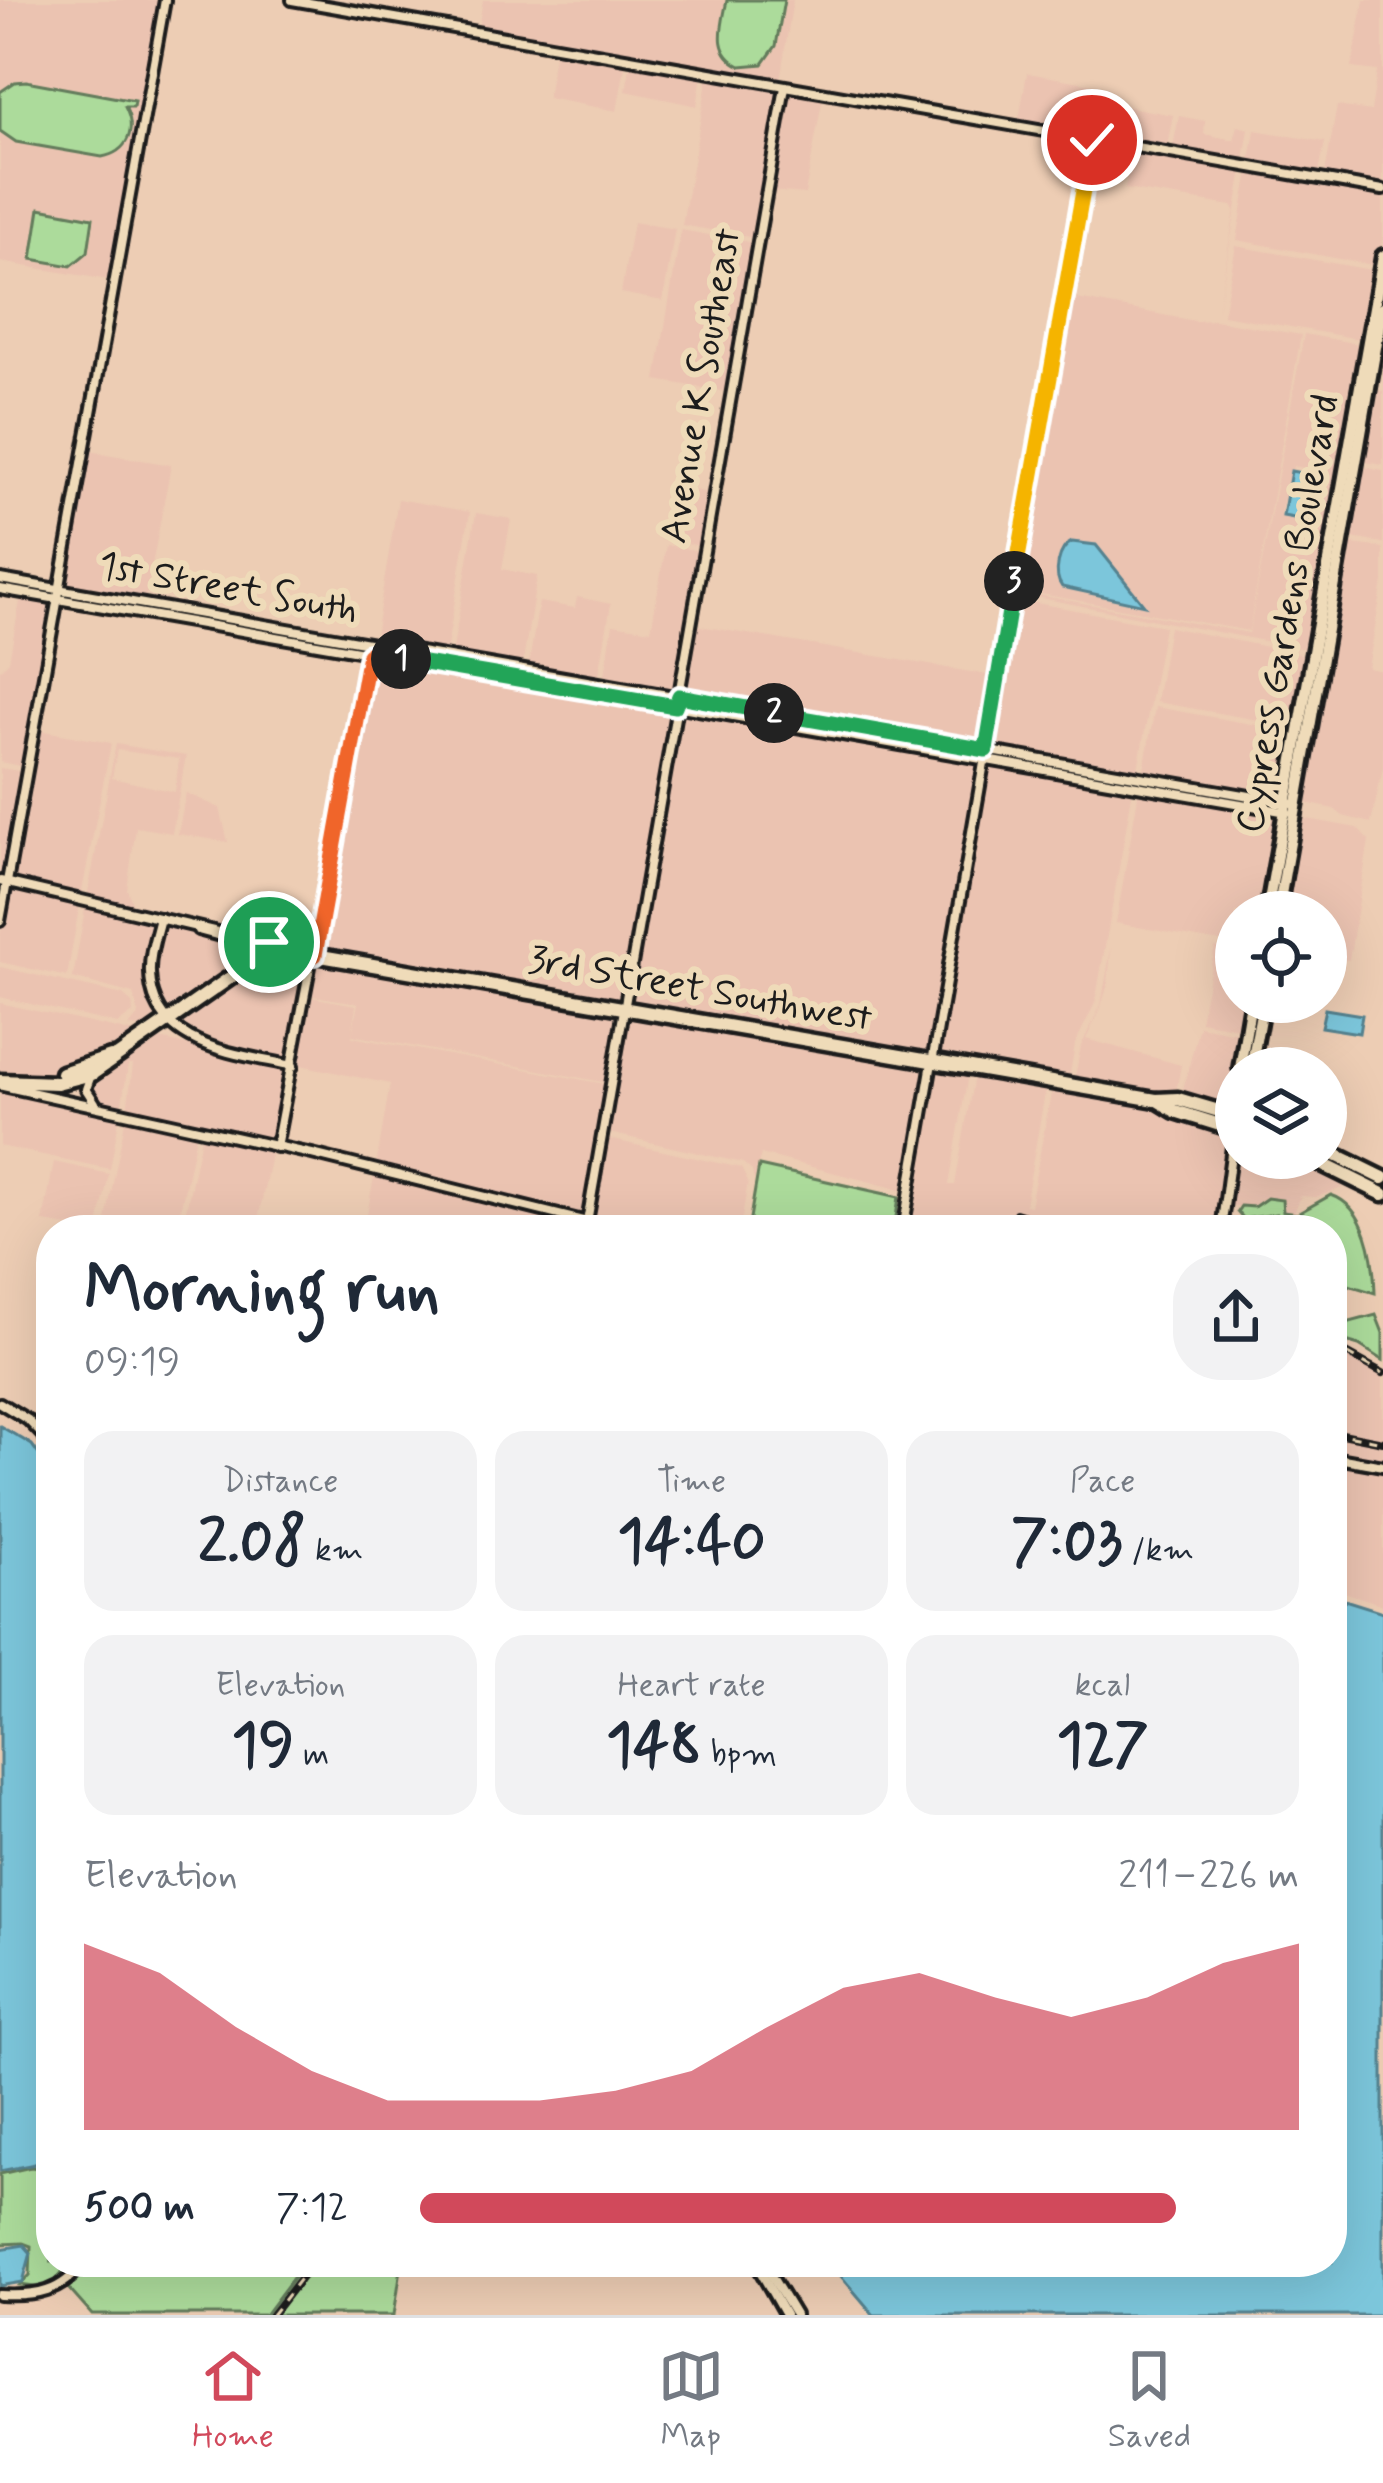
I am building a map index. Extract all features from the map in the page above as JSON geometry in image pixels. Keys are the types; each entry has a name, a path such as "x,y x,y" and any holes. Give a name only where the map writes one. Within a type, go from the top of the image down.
{"highway":[{"name":"3rd Street Southwest","path":"315,955 1156,1100 1178,1100 1215,1115"},
{"path":"0,1083 57,1083 92,1074 249,967 315,955"},
{"path":"39,1082 121,1054"},
{"path":"1347,1160 1383,1178"},
{"path":"1347,1176 1383,1194"}],"main road":[{"name":"Cypress Gardens Boulevard","path":"1281,891 1313,654 1383,256"},
{"name":"Cypress Gardens Boulevard","path":"1273,891 1310,729 1305,725 1350,500 1345,463 1383,307"}],"street":[{"path":"0,921 165,0"},
{"path":"292,0 1383,190"},
{"name":"Avenue K Southeast","path":"588,1215 785,87"},
{"path":"905,1215 1092,140"},
{"name":"1st Street South","path":"0,579 61,595 985,756 1049,760 1291,808"},
{"name":"1st Street South","path":"0,590 61,595"},
{"path":"276,1147 370,649"},
{"name":"1st Street South","path":"985,756 1020,767 1291,808"},
{"path":"1020,767 1049,760"},
{"name":"3rd Street Southwest","path":"4,882 315,955"},
{"path":"160,918 150,976 154,997 169,1021 207,1046 293,1066"},
{"path":"92,1074 87,1094 107,1109"},
{"path":"0,1083 558,1215"},
{"path":"1223,1215 1228,1179"},
{"path":"0,1403 36,1428"},
{"path":"1347,1460 1383,1466"},
{"path":"0,2295 35,2295 70,2277"},
{"path":"766,2277 785,2315"},
{"path":"769,2277 794,2315"}],"shaded area":[{"path":"0,0 159,0 109,280 0,262"},
{"path":"483,0 793,0 780,80 478,28"},
{"path":"1364,0 1383,0 1383,188 1324,179 1337,106 1371,111 1377,71 1352,68"},
{"path":"555,49 626,61 617,111 547,98"},
{"path":"631,62 702,75 697,106 626,91"},
{"path":"1027,73 1098,85 1089,137 1018,125"},
{"path":"708,76 782,89 755,238 682,225"},
{"path":"788,90 823,96 805,194 770,191"},
{"path":"1101,102 1173,115 1166,151 1095,138"},
{"path":"1179,116 1205,121 1204,134 1234,140 1238,126 1249,129 1243,165 1172,152"},
{"path":"1255,130 1325,142 1318,178 1249,166"},
{"path":"1131,150 1243,170 1217,314 1235,210 1125,189"},
{"path":"1249,171 1383,193 1378,266 1237,240"},
{"path":"633,222 675,229 663,301 621,293"},
{"path":"681,230 754,243 728,392 656,380"},
{"path":"1236,246 1377,271 1365,340 1223,315"},
{"path":"1067,296 1016,591 1249,633 1304,334 1364,345 1344,461 1332,457 1331,461 1343,467 1311,650 1015,593","holes":["1293,466 1329,472 1320,524 1280,515"]},
{"path":"1072,298 1301,335 1249,631 1018,590"},
{"path":"1372,389 1383,391 1383,465 1360,461"},
{"path":"89,451 171,465 145,602 65,588"},
{"path":"1359,466 1383,471 1383,543 1346,537"},
{"path":"675,487 710,493 701,546 667,540"},
{"path":"398,499 470,512 446,653 374,642"},
{"path":"476,513 511,519 502,569 537,576 522,668 452,655"},
{"path":"1345,543 1383,548 1383,582 1368,668 1383,671 1383,768 1371,823 1301,802"},
{"path":"666,545 700,551 676,693 604,681 613,624 651,630"},
{"path":"21,596 57,602 26,767 0,762 0,670 9,661"},
{"path":"577,597 611,604 598,680 528,669 539,602 575,608"},
{"path":"1014,599 1164,626 1137,774 989,748"},
{"path":"694,625 994,676 983,747 682,694"},
{"path":"1169,627 1310,656 1297,727 1156,702"},
{"path":"371,644 524,675 679,696 608,1083 352,1035 358,1003 307,995"},
{"path":"681,699 982,752 981,758 679,705"},
{"path":"1155,707 1296,732 1284,799 1143,775"},
{"path":"677,710 981,763 928,1057 626,1005"},
{"path":"39,730 111,743 81,896 10,881"},
{"path":"116,744 186,756 172,833 136,827 127,889 134,909 87,898","holes":["117,750 179,759 175,792 112,778"]},
{"path":"986,764 1133,789 1095,1003 1075,1044 1069,1080 934,1058"},
{"path":"0,768 25,772 5,879 0,878"},
{"path":"1139,790 1282,814 1268,891 1215,891 1215,941 1116,923"},
{"path":"186,793 220,808 228,842 178,834"},
{"path":"1298,821 1357,828 1369,841 1349,960 1347,891 1285,891"},
{"path":"10,886 80,902 67,977 0,962"},
{"path":"86,903 156,920 147,977 151,998 165,1020 150,1031 129,1026 139,1014 133,994 73,978"},
{"path":"162,923 300,953 278,955 169,1017 157,996 153,965"},
{"path":"1215,947 1215,1023 1245,1023 1244,1029 1200,1021"},
{"path":"1111,949 1108,984 1100,1010 1086,1039 1181,1065 1175,1097 1074,1081 1081,1046 1101,1005"},
{"path":"311,958 291,1063 208,1044 173,1021 251,970"},
{"path":"0,967 123,995 132,1003 133,1013 118,1024 0,997"},
{"path":"310,997 356,1005 352,1037 605,1084 585,1215 376,1166 390,1084 296,1064"},
{"path":"0,1003 144,1035 121,1050 38,1079 0,1078"},
{"path":"625,1011 927,1062 906,1191 761,1154 754,1181 743,1163 605,1132"},
{"path":"1199,1026 1243,1034 1241,1047 1215,1047 1215,1107 1181,1098"},
{"path":"151,1037 289,1068 273,1143 127,1110 133,1065 128,1065 121,1109 94,1100 90,1084 94,1076"},
{"path":"933,1063 969,1069 949,1185 955,1185 975,1070 1047,1082 1025,1205 1030,1206 1053,1083 1128,1096 1215,1126 1215,1179 1225,1179 1220,1215 908,1215"},
{"path":"0,1087 120,1114 110,1169 0,1146"},
{"path":"126,1116 197,1131 179,1215 107,1215"},
{"path":"202,1132 272,1149 259,1215 185,1215"},
{"path":"604,1138 741,1168 748,1182 742,1215 591,1215"},
{"path":"54,1162 109,1174 100,1215 44,1215"},
{"path":"375,1172 547,1215 367,1215"},
{"path":"1231,1179 1338,1179 1343,1188 1316,1197 1301,1196 1294,1213 1228,1205"},
{"path":"1347,1351 1383,1368 1383,1464 1347,1457"},
{"path":"1347,1462 1383,1469 1383,1605 1347,1593"}],"green space":[{"path":"727,0 784,0 776,46 763,64 741,66 726,54 721,38"},
{"path":"26,81 134,101 133,107 125,107 128,139 102,157 16,142 0,131 0,92"},
{"path":"40,208 93,218 88,252 71,266 32,259"},
{"path":"759,1166 899,1197 896,1215 751,1215"},
{"path":"1331,1195 1353,1211 1370,1250 1375,1293 1347,1285 1347,1215 1240,1215 1237,1212 1241,1206 1254,1207 1267,1198 1282,1200 1283,1212 1297,1214"},
{"path":"1376,1315 1383,1333 1383,1360 1347,1341 1347,1323"},
{"path":"36,2168 36,2277 58,2277 49,2289 20,2285 30,2275 31,2246 0,2244 0,2174"},
{"path":"77,2277 294,2277 265,2315 92,2315 68,2288"},
{"path":"297,2277 400,2277 394,2315 268,2315"}],"water":[{"path":"1291,471 1324,477 1316,522 1283,516"},
{"path":"1072,542 1096,545 1144,605 1062,587 1058,562"},
{"path":"1347,1013 1362,1015 1359,1033 1321,1027 1322,1023 1347,1023"},
{"path":"0,1426 36,1450 36,2163 0,2171"},
{"path":"1347,1601 1383,1612 1383,2315 874,2315 842,2277 1347,2277"},
{"path":"24,2245 31,2253 23,2282 0,2286 0,2249"}],"railway":[{"path":"1016,1213 1023,1215"},
{"path":"1347,1353 1383,1373"},
{"path":"1347,1435 1383,1442"},
{"path":"272,2315 301,2277"}],"route":[{"path":"269,942 315,955 369,654 675,706 679,696 986,750 1092,140"}]}
